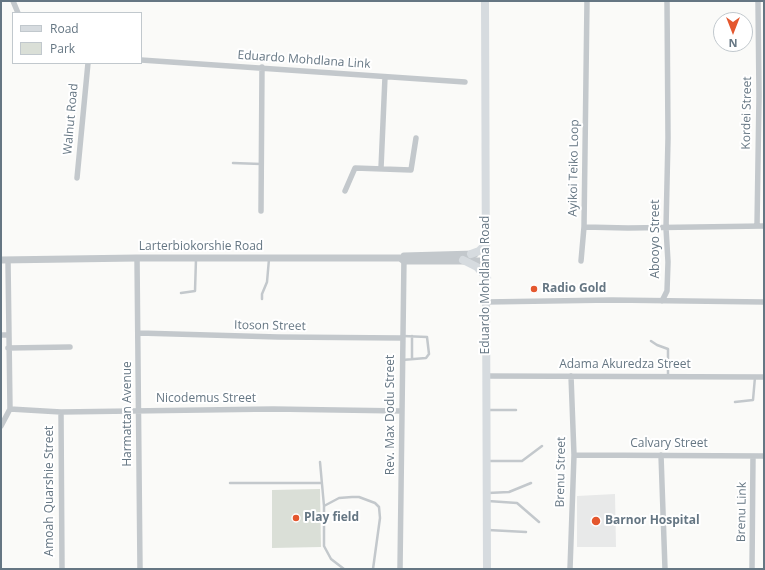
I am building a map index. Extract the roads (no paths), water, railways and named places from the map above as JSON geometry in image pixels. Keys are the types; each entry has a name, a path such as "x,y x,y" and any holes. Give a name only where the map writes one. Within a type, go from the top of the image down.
{"main road":[{"name":"Eduardo Mohdlana Road","path":"485,1 487,278 486,376 488,461 487,569"},
{"path":"471,254 486,244"},
{"path":"463,260 478,267 487,278"}],"street":[{"path":"13,1 18,12"},
{"name":"Ayikoi Teiko Loop","path":"587,1 584,227 666,228 764,226"},
{"name":"Abooyo Street","path":"662,300 666,295 668,284 666,228 668,138 667,1"},
{"name":"Kordei Street","path":"758,1 761,160 758,226"},
{"name":"Eduardo Mohdlana Link","path":"142,60 262,67 465,82"},
{"name":"Walnut Road","path":"77,178 88,64"},
{"path":"261,210 262,67"},
{"path":"381,168 385,77"},
{"path":"345,190 355,168 411,170 416,138"},
{"path":"582,261 584,227"},
{"name":"Larterbiokorshie Road","path":"403,258 471,254 486,257"},
{"name":"Larterbiokorshie Road","path":"4,260 136,258 403,258 463,260 486,257"},
{"name":"Harmattan Avenue","path":"136,258 140,569"},
{"name":"Rev. Max Dodu Street","path":"400,569 403,258"},
{"path":"1,426 10,409 4,260"},
{"path":"486,302 662,300 764,302"},
{"name":"Itoson Street","path":"138,333 278,337 402,337"},
{"path":"1,335 8,335"},
{"path":"8,348 70,347"},
{"name":"Adama Akuredza Street","path":"486,376 764,377"},
{"name":"Brenu Street","path":"570,569 574,455 571,376"},
{"name":"Nicodemus Street","path":"10,409 61,412 402,411"},
{"name":"Amoah Quarshie Street","path":"61,412 62,569"},
{"name":"Calvary Street","path":"574,455 764,456"},
{"path":"661,455 665,569"},
{"name":"Brenu Link","path":"752,569 753,456"}],"lane":[{"path":"233,163 261,164"},
{"path":"181,293 195,291 196,259"},
{"path":"262,298 267,282 269,259"},
{"path":"412,336 412,359"},
{"path":"402,337 427,337 429,354 426,358 402,360"},
{"path":"651,341 657,346 668,349 668,376"},
{"path":"735,402 753,400 755,377"},
{"path":"487,410 516,410"},
{"path":"488,461 522,461 542,446"},
{"path":"320,462 324,506 324,546 331,559 344,569"},
{"path":"230,483 321,483"},
{"path":"488,497 509,492 531,483"},
{"path":"324,506 338,498 359,497 374,503 379,507 380,518 373,569"},
{"path":"488,497 517,503 539,522"},
{"path":"488,530 526,532"}],"place":[{"name":"Radio Gold","path":"534,289"},
{"name":"Play field","path":"296,518"},
{"name":"Barnor Hospital","path":"596,521"}]}
